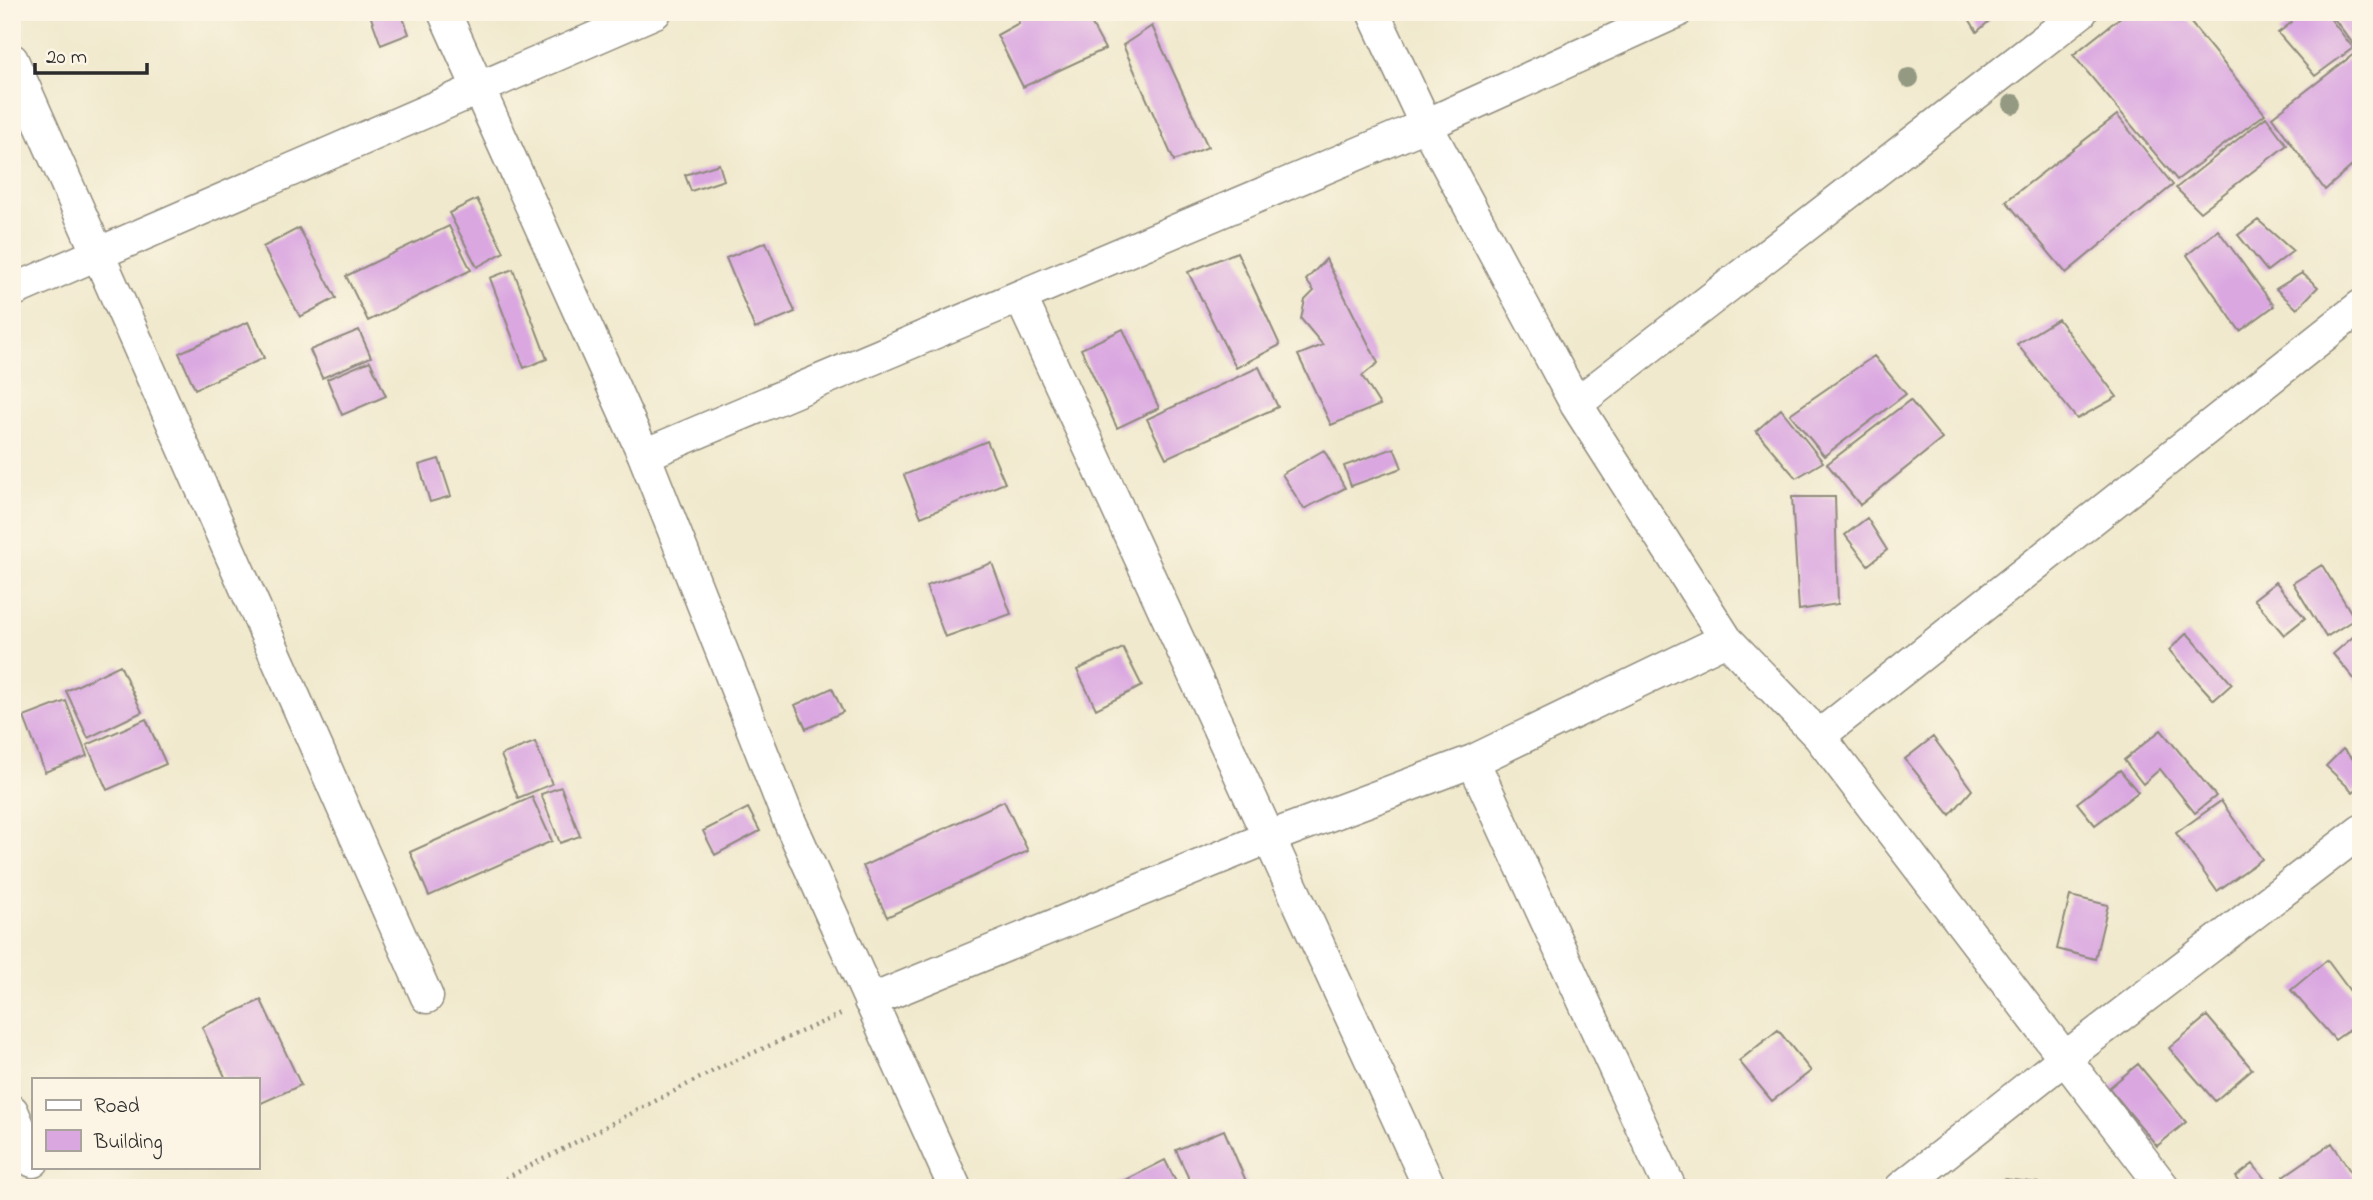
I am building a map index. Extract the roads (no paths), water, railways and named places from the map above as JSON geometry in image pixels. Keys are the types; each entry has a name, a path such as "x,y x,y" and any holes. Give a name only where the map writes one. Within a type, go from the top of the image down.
{"street":[{"path":"444,12 644,455 788,818 955,1188"},
{"path":"12,291 655,12"},
{"path":"1373,12 1426,125 1576,404 1726,639 1819,736 2164,1188"},
{"path":"644,455 1426,125 1676,12"},
{"path":"1576,404 2081,12"},
{"path":"12,60 427,997"},
{"path":"1021,298 1270,837 1427,1186"},
{"path":"1819,736 2361,306"},
{"path":"870,1001 1270,837 1474,761 1726,639"},
{"path":"1474,761 1670,1188"},
{"path":"1901,1188 2066,1057 2361,831"},
{"path":"12,1111 32,1159"},
{"path":"36,1168 44,1188"}]}
